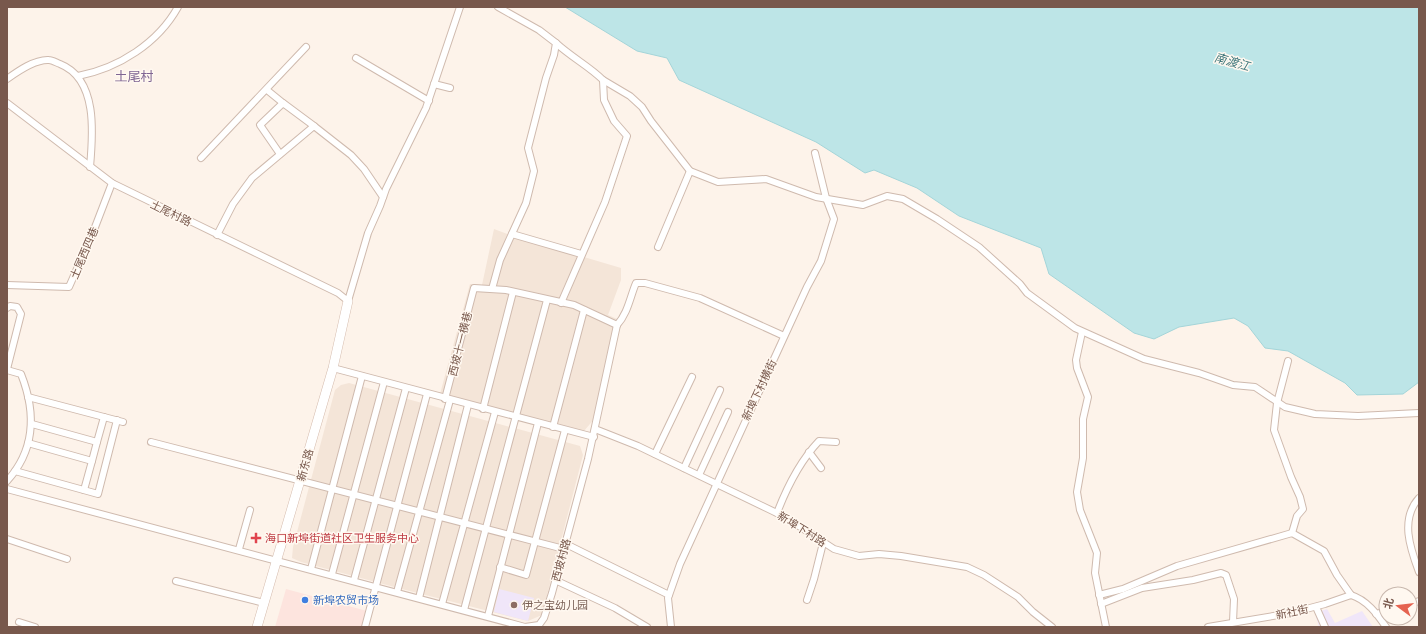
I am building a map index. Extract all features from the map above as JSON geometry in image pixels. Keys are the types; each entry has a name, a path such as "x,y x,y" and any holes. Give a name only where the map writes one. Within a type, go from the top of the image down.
{"street":[{"path":"78,76 91,74 139,51 153,41 162,31 178,7"},
{"path":"348,301 368,233 383,197 429,101 460,7"},
{"path":"498,7 539,30 566,53 592,70 603,80 630,96 642,107 690,171 718,182 766,179 816,197 863,205 887,196 903,200 937,219 979,248 1020,284 1027,293 1082,332 1144,359 1199,373 1233,385 1255,387 1276,403 1285,407 1315,414 1358,416 1419,413"},
{"path":"556,43 528,148 534,172 526,202 500,260 492,290 513,292 561,303 584,310 617,325 622,319 629,305 636,283 645,283 700,298 784,336"},
{"path":"201,158 267,90 306,47"},
{"path":"356,58 429,101"},
{"path":"7,79 35,63 49,60 67,67 78,76 84,86 89,103 92,142 90,167"},
{"path":"561,303 581,254 605,202 627,136 614,121 604,100 603,80"},
{"path":"434,84 450,88"},
{"path":"267,90 351,155 364,169 383,197"},
{"name":"土尾村路","path":"7,103 112,183 338,293 348,301"},
{"path":"280,154 260,125 283,103"},
{"path":"217,235 233,204 252,178 314,126"},
{"name":"新埠下村横街","path":"671,627 668,598 680,564 784,336 821,261 834,219 826,198 815,153"},
{"path":"658,247 690,171"},
{"name":"土尾西四巷","path":"7,285 69,287 87,248 112,183"},
{"path":"512,234 581,254"},
{"name":"西坡十一横巷","path":"397,592 448,400 474,288 492,290"},
{"path":"483,409 513,292"},
{"path":"464,610 517,417 547,300"},
{"name":"新东路","path":"257,627 278,560 333,368 348,301"},
{"path":"7,308 10,306 17,308 21,314 7,369 21,374 28,397 32,424 28,443 22,459 7,481"},
{"path":"554,427 584,310"},
{"name":"西坡村路","path":"7,489 239,549 525,626 539,626 544,618 565,546 594,437 617,325"},
{"path":"1082,332 1076,360 1088,397 1083,419 1083,458 1077,492 1080,510 1097,553 1095,573 1106,627"},
{"path":"1288,361 1276,403 1274,430 1290,477 1300,497 1302,509 1297,516 1292,533"},
{"path":"333,368 448,400 594,437"},
{"path":"311,569 362,376"},
{"path":"655,454 692,377"},
{"path":"332,574 384,382"},
{"path":"354,580 406,388"},
{"path":"684,468 720,390"},
{"path":"365,627 427,394"},
{"path":"15,471 98,494 120,421 28,397"},
{"path":"419,598 468,405"},
{"path":"442,604 495,412"},
{"path":"699,475 728,412"},
{"path":"84,490 104,417"},
{"path":"488,616 538,423"},
{"path":"32,424 97,442"},
{"name":"新埠下村路","path":"596,429 655,454 777,513 808,531 823,543 834,549 859,556 879,554 901,556 967,567 984,575 1018,598 1052,627"},
{"path":"500,567 526,575 565,430"},
{"path":"777,513 808,452 819,441 836,442"},
{"path":"151,442 509,535 565,546 669,595"},
{"path":"28,443 92,461"},
{"path":"808,452 821,468"},
{"path":"1419,498 1410,510 1408,522 1412,552 1419,572"},
{"path":"239,549 250,510"},
{"path":"1100,595 1123,589 1177,566 1292,533 1324,551 1337,576 1351,595 1359,597 1376,614 1386,627"},
{"path":"7,539 67,559"},
{"path":"807,600 823,543"},
{"path":"1101,604 1142,588 1192,580 1220,573 1226,576 1234,599 1233,622"},
{"path":"555,580 615,608 647,627"},
{"path":"176,581 264,603"},
{"name":"新社街","path":"1208,627 1316,606 1351,595"},
{"path":"1316,606 1325,627"},
{"path":"19,622 35,627"}],"shaded area":[{"path":"494,229 621,268 621,280 608,315 617,319 617,325 595,418 584,431 440,394 470,284 482,285"},
{"path":"349,383 580,446 583,455 542,615 528,621 398,588 301,562 292,558 293,547 335,390 341,385"},
{"name":"新埠农贸市场","path":"286,589 367,611 362,627 275,627"},
{"name":"伊之宝幼儿园","path":"499,589 534,598 528,621 494,612"},
{"path":"1327,609 1335,623 1362,611 1373,627 1319,627 1315,613"}],"water":[{"name":"南渡江","path":"565,7 1419,7 1419,382 1403,394 1357,395 1345,383 1288,351 1265,348 1248,326 1234,318 1179,327 1154,339 1134,333 1049,274 1041,248 959,216 917,188 874,170 865,173 816,142 679,80 667,58 637,51"}],"place":[{"name":"海口新埠街道社区卫生服务中心","path":"256,538"},
{"name":"新埠农贸市场","path":"305,600"},
{"name":"伊之宝幼儿园","path":"514,605"}],"district":[{"name":"土尾村","path":"134,76"}]}
